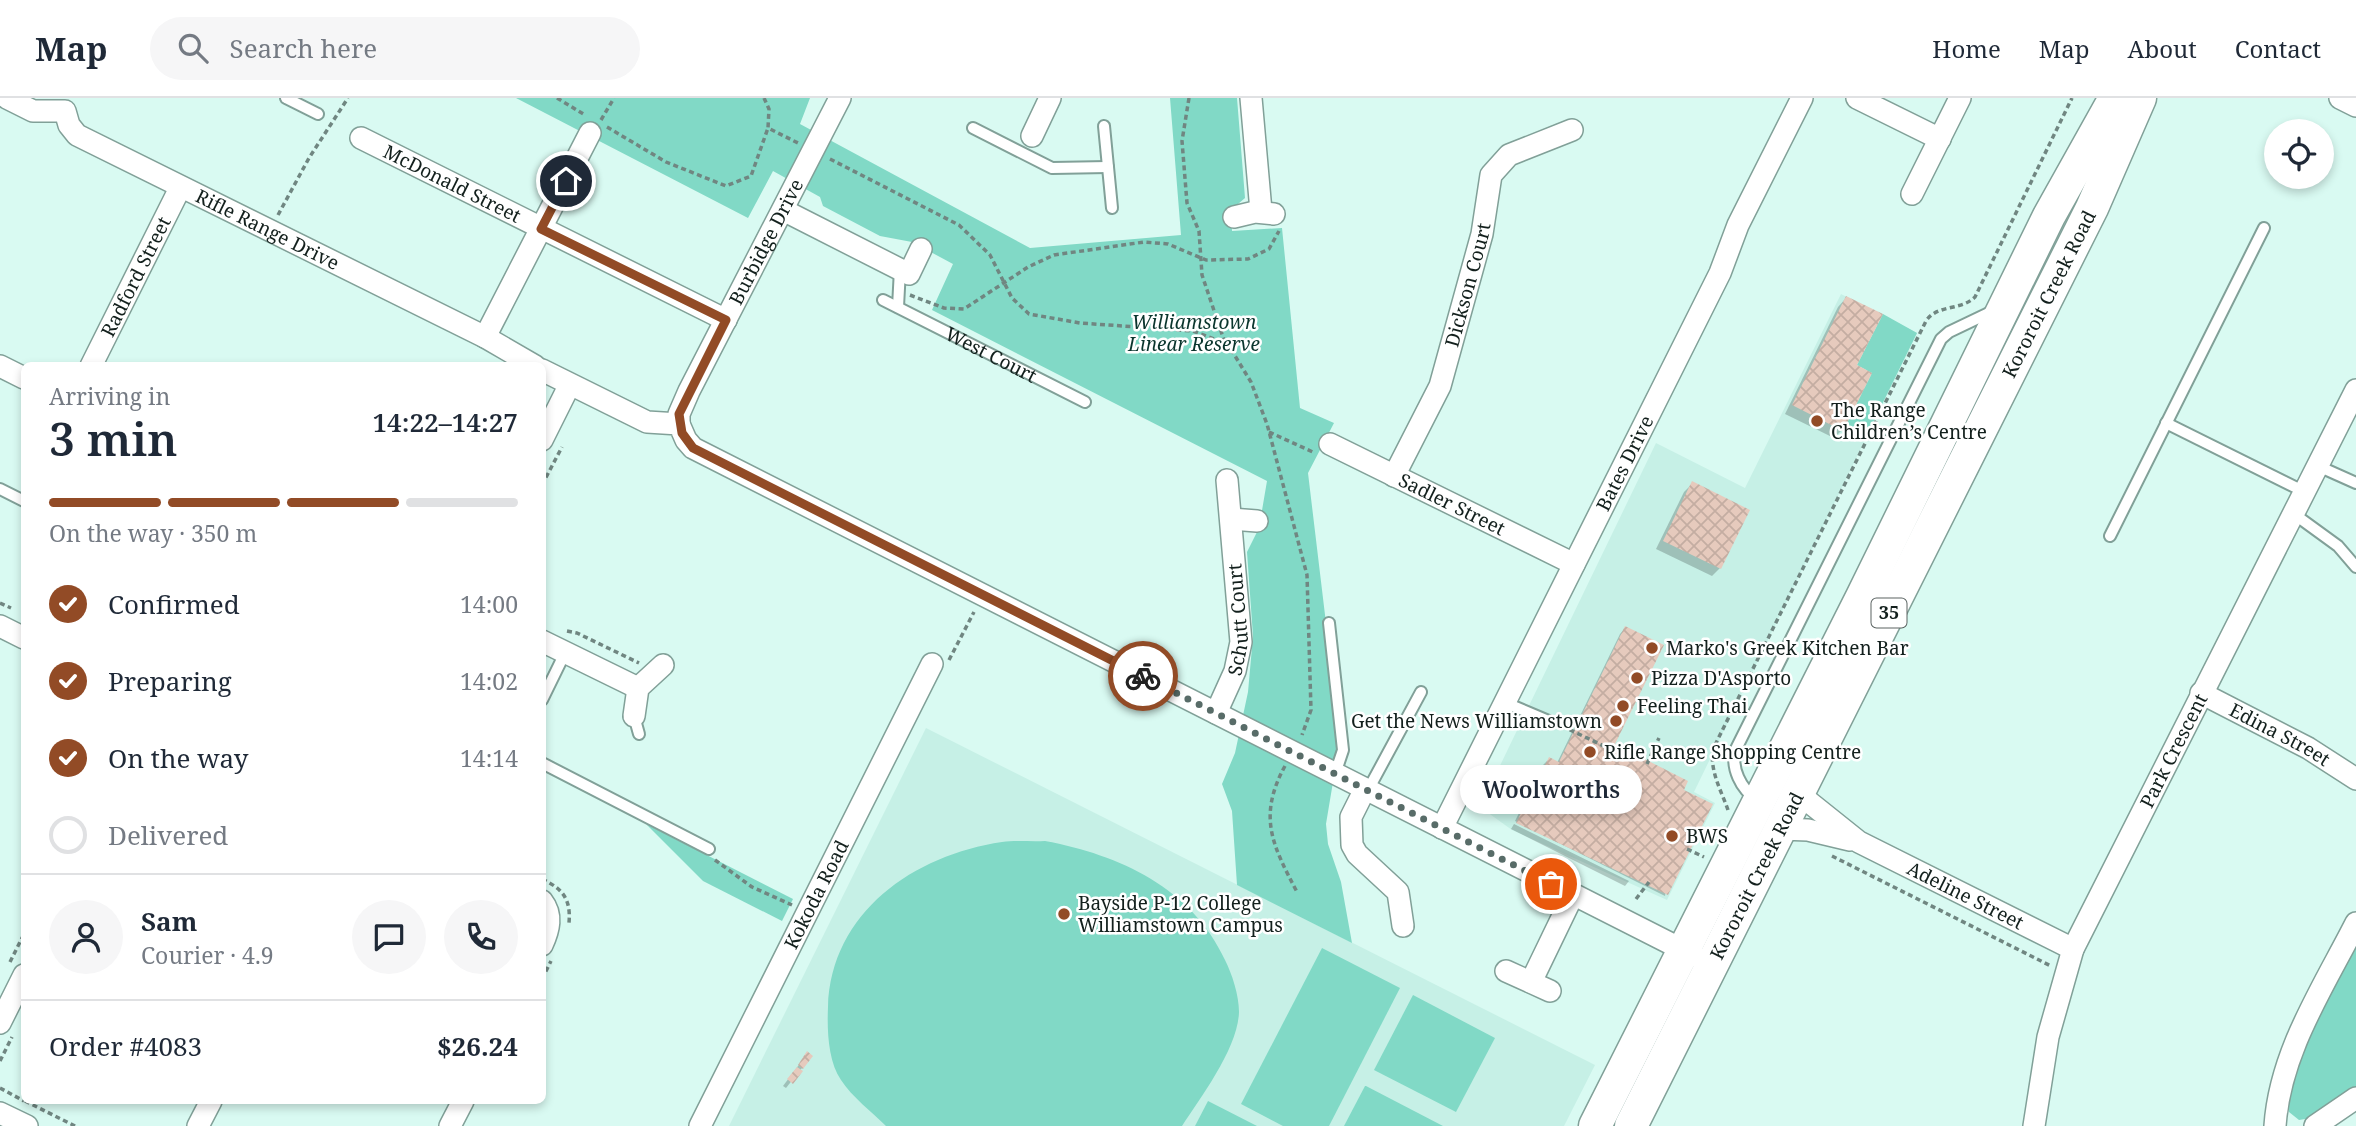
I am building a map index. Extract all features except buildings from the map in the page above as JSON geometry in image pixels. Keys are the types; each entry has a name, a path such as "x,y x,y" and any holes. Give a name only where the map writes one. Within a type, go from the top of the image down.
{"main road":[{"name":"Kororoit Creek Road","path":"1595,1126 2060,194 2115,98"},
{"name":"Kororoit Creek Road","path":"1631,1126 2102,187 2140,98"},
{"path":"1759,800 1802,788"}],"street":[{"name":"Rifle Range Drive","path":"7,98 33,111 67,105 69,125 77,135 269,233 485,337 528,362"},
{"name":"Burbidge Drive","path":"679,424 679,414 689,391 841,98"},
{"path":"1028,143 1050,98"},
{"path":"1234,217 1267,213 1251,98"},
{"name":"Bates Drive","path":"1442,828 1720,273 1738,225 1802,98"},
{"path":"1857,98 1940,139"},
{"path":"1912,194 1960,98"},
{"path":"2340,98 2356,106"},
{"path":"485,337 541,229 588,125"},
{"name":"Dickson Court","path":"1394,476 1440,386 1482,234 1491,175 1509,155 1572,130"},
{"name":"McDonald Street","path":"361,138 726,320"},
{"name":"Radford Street","path":"93,362 180,188"},
{"path":"783,210 900,279 909,274 921,249"},
{"path":"0,366 21,376"},
{"path":"546,372 647,422 679,424 693,448 1713,964"},
{"path":"546,432 569,386"},
{"name":"Park Crescent","path":"2034,1126 2048,1037 2073,950 2356,390"},
{"name":"Sadler Street","path":"1326,450 1394,476 1574,564"},
{"name":"Schutt Court","path":"1216,713 1233,677 1241,642 1227,480"},
{"path":"1231,519 1257,521"},
{"path":"0,626 21,636"},
{"path":"546,643 638,688"},
{"name":"Kokoda Road","path":"700,1126 932,664"},
{"path":"636,725 638,688 667,665"},
{"name":"Edina Street","path":"2201,694 2308,748 2356,779"},
{"name":"Adeline Street","path":"1802,788 1859,842"},
{"path":"1366,790 1351,817 1352,845 1357,854 1410,899 1403,926"},
{"name":"Adeline Street","path":"1781,829 1808,830 1859,842 2073,950"},
{"path":"1506,971 1540,986 1573,895"},
{"path":"546,910 549,929 546,936"},
{"path":"2275,1126 2279,1084 2293,1046 2356,923"},
{"path":"0,1023 15,972"},
{"path":"2315,1126 2356,1098"},
{"path":"198,1126 209,1104"},
{"path":"450,1126 461,1104"},
{"path":"0,1113 27,1126"}],"lane":[{"path":"286,98 318,114"},
{"path":"1104,126 1112,208"},
{"path":"973,128 1028,143 1056,169 1108,167"},
{"path":"2110,536 2264,228"},
{"path":"898,307 900,279"},
{"name":"West Court","path":"883,300 1085,402"},
{"name":"Kororoit Creek Road","path":"1759,800 1746,792 1733,760 1769,682 1941,339 1949,332 2006,305"},
{"path":"2166,423 2305,492"},
{"path":"2318,466 2356,483"},
{"path":"0,489 21,500"},
{"path":"2294,514 2343,551 2356,567"},
{"path":"1329,623 1343,750 1335,774"},
{"path":"546,692 565,653"},
{"path":"1366,790 1421,692"},
{"path":"1506,703 1551,722"},
{"path":"546,766 709,849"}],"path":[{"path":"269,233 293,185 348,98"},
{"path":"557,98 588,125"},
{"path":"614,98 600,122 666,162 726,186 751,176 768,128 769,109 764,98"},
{"path":"1189,98 1182,141 1184,177 1187,203 1200,237 1202,275 1225,342 1251,382 1269,432 1308,583 1311,710 1270,805 1273,846 1297,892"},
{"path":"768,128 959,225 990,255 1004,285 1020,308 1038,317 1193,331 1225,342"},
{"path":"900,279 927,303 956,310 974,305 1036,262 1087,248 1144,242 1168,244 1201,258 1248,259 1259,256 1273,244 1278,234 1281,217 1267,213"},
{"path":"1269,432 1326,450"},
{"path":"953,657 983,595"},
{"path":"563,631 578,633 636,662 656,660 667,665"},
{"path":"1574,730 1606,747 1611,745"},
{"path":"1647,764 1660,738"},
{"path":"709,849 715,860 730,873 792,905"},
{"path":"1687,849 1703,857"},
{"path":"1636,899 1649,882"},
{"path":"15,972 21,947"},
{"path":"0,1088 21,1099"},
{"path":"31,1104 75,1126"}],"shaded area":[{"path":"1841,294 1917,333 1694,792 1715,803 1667,900 1512,830 1480,807 1656,443 1745,488"},
{"name":"Bayside P-12 College Williamstown Campus","path":"926,728 1595,1065 1564,1126 729,1126"}],"green space":[{"name":"Williamstown Linear Reserve","path":"516,98 810,98 800,124 1030,248 1181,235 1170,98 1237,98 1245,198 1231,210 1232,231 1282,228 1300,408 1334,423 1308,473 1340,740 1326,824 1328,844 1341,882 1352,943 1237,885 1232,811 1222,784 1235,753 1248,692 1253,636 1247,552 1259,528 1267,481 932,310 953,264 912,242 880,236 823,206 820,197 773,171 748,218"},
{"path":"1883,314 1917,333 1865,439 1844,429 1872,373 1857,365"},
{"path":"646,824 793,899 782,921 703,881"},
{"path":"1045,841 1100,855 1126,866 1173,894 1194,913 1225,960 1238,999 1237,1026 1226,1056 1182,1126 886,1126 846,1086 831,1055 828,1007 833,973 844,943 861,916 883,894 909,875 938,860 969,849 1002,842"},
{"path":"2356,940 2356,1087 2311,1118 2299,1120 2289,1112 2285,1094 2296,1063"},
{"path":"1322,948 1400,988 1329,1126 1283,1126 1241,1104"},
{"path":"1413,995 1495,1038 1456,1112 1374,1070"},
{"path":"1366,1086 1443,1126 1344,1126"},
{"path":"1208,1101 1257,1126 1195,1126"}],"way so far":[{"path":"1143,676 1551,884"}],"place":[{"name":"The Range Children’s Centre","path":"1817,421"},
{"name":"Marko's Greek Kitchen Bar","path":"1652,648"},
{"name":"Pizza D'Asporto","path":"1637,678"},
{"name":"Feeling Thai","path":"1623,706"},
{"name":"Get the News Williamstown","path":"1616,721"},
{"name":"Rifle Range Shopping Centre","path":"1590,752"},
{"name":"BWS","path":"1672,836"},
{"name":"Woolworths","path":"1551,884"},
{"name":"Bayside P-12 College Williamstown Campus","path":"1064,914"}],"route":[{"path":"566,181 541,229 726,320 679,414 682,433 693,448 1143,676"}]}
